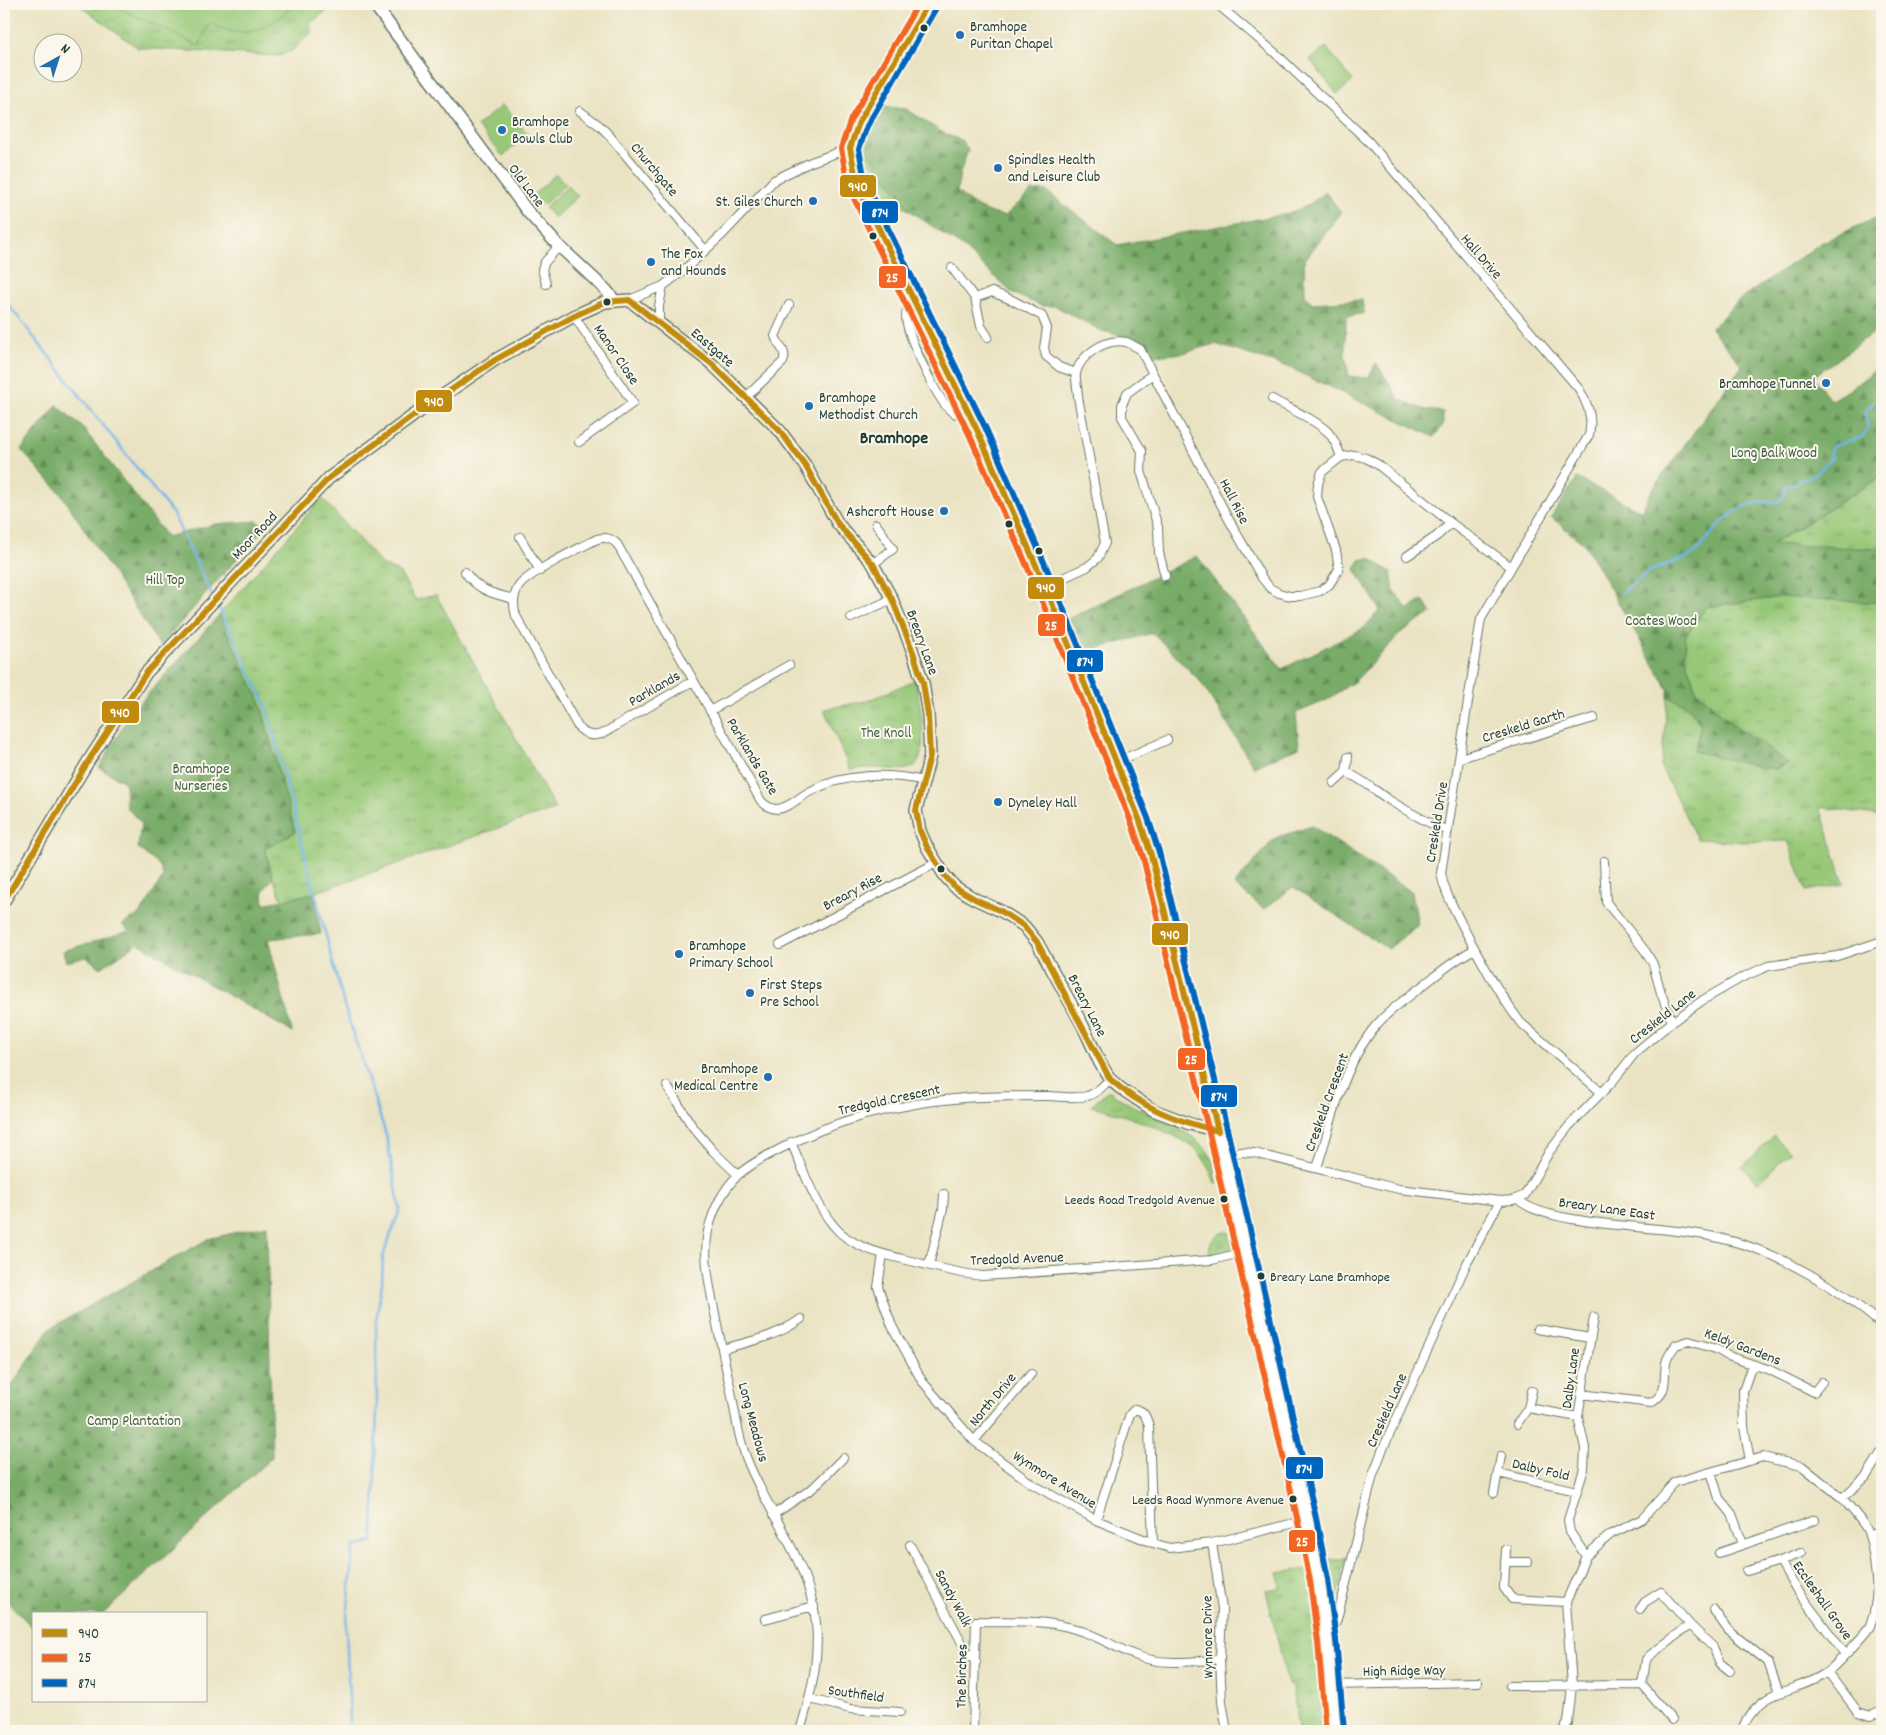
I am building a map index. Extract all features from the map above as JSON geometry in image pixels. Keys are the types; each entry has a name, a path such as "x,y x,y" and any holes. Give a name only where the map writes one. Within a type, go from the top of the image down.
{"highway":[{"path":"928,4 859,122 850,148 856,184 970,415 1045,586 1140,821 1151,855 1218,1131 1307,1520 1319,1580 1327,1641 1335,1731"}],"street":[{"name":"Old Lane","path":"374,4 524,206 560,246 615,301"},
{"name":"Hall Drive","path":"1217,4 1274,52 1369,142 1579,389 1586,402 1591,414 1589,435 1510,566"},
{"name":"Churchgate","path":"580,111 608,134 705,250"},
{"path":"628,300 663,286 684,270 774,180 811,162 850,148"},
{"path":"546,284 542,269 545,262 560,246"},
{"path":"952,268 975,298 981,326 988,337"},
{"path":"659,322 659,306 663,286"},
{"path":"975,298 992,292 1042,316 1047,328 1044,348 1046,356 1059,367 1076,373 1078,397 1105,543 1098,558 1087,568 1045,586"},
{"path":"912,298 908,305 906,322 921,364 952,412 970,415"},
{"name":"Moor Road","path":"4,901 89,760 146,673 323,485 413,416 495,360 574,316 605,302 628,300"},
{"name":"Eastgate","path":"628,300 712,364 745,398"},
{"path":"745,398 786,357 775,336 789,305"},
{"name":"Manor Close","path":"574,316 633,403 579,442"},
{"name":"Hall Rise","path":"1076,373 1086,356 1102,346 1113,342 1126,342 1140,349 1228,518 1262,578 1270,588 1279,593 1300,596 1320,591 1329,584 1339,569 1336,550 1317,497 1318,484 1322,472 1341,457"},
{"path":"1153,374 1127,393 1122,405 1122,417 1142,450 1141,471 1158,527 1159,553 1165,576"},
{"name":"Breary Lane","path":"745,398 780,431 805,465 838,524 873,564 892,599 923,683 928,715 930,756 916,810 920,832 936,863 955,887 975,900 1001,911 1024,926 1038,942 1110,1079 1153,1110 1190,1124 1218,1131"},
{"path":"1272,399 1328,432 1341,457 1354,455 1366,458 1377,464 1451,523 1510,566"},
{"path":"1407,556 1437,536 1451,523"},
{"path":"873,564 893,549 876,524"},
{"path":"520,537 540,571"},
{"name":"Parklands","path":"605,537 612,539 618,544 693,681 602,734 592,737 585,734 578,727 516,616 513,608 514,599 519,586 530,576 597,539 605,537"},
{"name":"Creskeld Drive","path":"1510,566 1481,619 1441,873 1443,886 1475,949 1520,1022 1602,1093"},
{"path":"465,572 471,582 483,590 514,599"},
{"path":"851,618 892,599"},
{"path":"710,711 789,665"},
{"name":"Parklands Gate","path":"693,681 760,801 767,806 776,809 786,806 810,791 845,778 886,776 924,781"},
{"name":"Creskeld Garth","path":"1460,758 1594,718"},
{"path":"1116,762 1167,740"},
{"path":"1334,783 1346,772 1348,757"},
{"path":"1346,772 1358,778 1389,800 1436,826 1448,830"},
{"path":"1604,861 1606,902 1646,952 1653,964 1672,1022"},
{"name":"Breary Rise","path":"780,944 936,863"},
{"name":"Creskeld Lane","path":"1518,1199 1530,1188 1549,1152 1569,1126 1602,1093 1636,1053 1672,1022 1719,990 1768,966 1837,956 1882,942"},
{"name":"Creskeld Crescent","path":"1317,1168 1341,1092 1354,1060 1368,1035 1401,1002 1461,957 1475,949"},
{"name":"Tredgold Crescent","path":"738,1175 765,1156 791,1142 823,1128 883,1111 964,1098 1082,1097 1095,1093 1110,1079"},
{"path":"667,1086 692,1126 713,1151 738,1175"},
{"name":"Tredgold Avenue","path":"791,1142 812,1190 833,1225 847,1238 883,1254 962,1274 983,1276 1212,1260 1245,1252"},
{"path":"1224,1157 1240,1152 1254,1153 1399,1189 1500,1201 1518,1199"},
{"name":"Long Meadows","path":"738,1175 725,1192 713,1213 708,1231 706,1248 709,1283 747,1460 773,1515 795,1554 814,1606 817,1651 810,1699 800,1731"},
{"path":"929,1265 943,1209 944,1194"},
{"name":"Breary Lane East","path":"1518,1199 1528,1207 1583,1221 1698,1234 1737,1242 1809,1274 1841,1293 1882,1325"},
{"name":"Creskeld Lane","path":"1327,1641 1337,1619 1373,1475 1382,1451 1461,1276 1500,1201"},
{"name":"Wynmore Avenue","path":"883,1254 878,1287 892,1326 922,1381 974,1441 1032,1484 1096,1520 1170,1548 1212,1543 1307,1520"},
{"name":"Dalby Lane","path":"1586,1556 1570,1532 1568,1520 1584,1469 1585,1448 1578,1417 1594,1317"},
{"path":"722,1349 775,1334 801,1319"},
{"path":"1537,1329 1590,1338"},
{"name":"Keldy Gardens","path":"1581,1394 1651,1403 1664,1391 1666,1361 1676,1345 1689,1341 1716,1349 1728,1356 1770,1370 1814,1392"},
{"path":"1750,1461 1744,1427 1742,1391 1752,1365"},
{"name":"North Drive","path":"974,1441 1031,1374"},
{"path":"1809,1399 1822,1382"},
{"path":"1516,1424 1528,1408 1532,1391"},
{"path":"1528,1408 1578,1417"},
{"path":"1096,1520 1130,1414 1135,1409 1141,1410 1145,1414 1150,1426 1153,1543"},
{"path":"1842,1498 1866,1477 1882,1451"},
{"name":"Dalby Fold","path":"1494,1493 1501,1456"},
{"path":"1563,1731 1568,1723 1572,1686 1566,1602 1586,1556 1610,1534 1642,1519 1675,1482 1763,1457 1802,1466 1842,1498 1867,1529 1873,1551 1880,1599 1869,1627 1828,1672 1818,1678 1769,1697 1752,1711 1741,1731"},
{"path":"773,1515 813,1488 843,1458"},
{"path":"1711,1472 1719,1498 1732,1514 1743,1544"},
{"name":"Dalby Fold","path":"1498,1473 1577,1491"},
{"path":"1719,1553 1815,1520"},
{"path":"1868,1536 1882,1531"},
{"name":"Wynmore Drive","path":"1212,1543 1222,1610 1220,1659 1222,1702 1227,1731"},
{"name":"Sandy Walk","path":"910,1545 968,1654 976,1662"},
{"path":"1506,1548 1504,1588 1512,1599 1566,1602"},
{"name":"Eccleshall Grove","path":"1747,1571 1801,1553"},
{"name":"Eccleshall Grove","path":"1780,1561 1796,1590 1845,1654"},
{"path":"1505,1562 1528,1562"},
{"path":"1640,1609 1645,1602 1661,1592 1690,1625 1713,1647 1720,1663 1730,1671"},
{"path":"765,1619 814,1606"},
{"path":"1713,1609 1728,1630 1768,1662 1779,1693"},
{"name":"The Birches","path":"973,1731 976,1622 1044,1623 1069,1627 1086,1632 1133,1655 1160,1661 1178,1662 1220,1659"},
{"path":"1642,1686 1646,1660 1649,1656 1690,1625"},
{"path":"1828,1672 1858,1712 1871,1716 1882,1710"},
{"name":"High Ridge Way","path":"1330,1684 1478,1682"},
{"path":"1510,1686 1642,1686 1672,1720"},
{"name":"Southfield","path":"810,1699 851,1709 900,1712"}],"green space":[{"path":"78,4 336,4 309,24 313,31 292,51 278,56 138,48"},
{"path":"111,4 295,4 276,20 255,30 234,32 210,23 199,46"},
{"path":"1326,47 1353,81 1337,94 1310,60"},
{"name":"Bramhope Bowls Club","path":"502,105 528,134 503,156 477,126"},
{"path":"880,106 906,109 945,134 961,140 968,150 960,173 957,191 979,208 1005,216 1032,191 1046,191 1117,245 1286,214 1307,206 1326,192 1341,213 1304,261 1305,295 1312,303 1362,300 1364,313 1346,317 1345,354 1349,376 1368,378 1376,363 1400,400 1426,410 1443,412 1443,425 1434,437 1288,367 1215,344 1183,353 1155,356 1147,346 1136,339 1102,331 1055,306 1042,306 1012,293 965,249 910,211 863,145"},
{"path":"863,145 910,211 888,197 880,202 862,161"},
{"path":"556,174 566,184 543,205 533,195"},
{"path":"568,186 578,196 554,218 545,207"},
{"name":"Long Balk Wood","path":"1882,215 1882,326 1813,377 1831,400 1849,390 1882,365 1882,476 1772,544 1882,549 1882,603 1782,597 1706,607 1685,637 1687,664 1696,690 1729,721 1789,764 1776,769 1759,767 1694,751 1701,725 1688,706 1668,696 1668,689 1585,545 1551,517 1577,478 1641,511 1654,487 1742,366 1711,328 1738,301 1821,243"},
{"path":"912,317 954,408 951,406 927,364 913,331 910,319"},
{"name":"Hill Top","path":"57,405 83,428 167,537 216,524 258,521 264,528 160,646 62,495 21,450"},
{"path":"1882,476 1882,549 1771,545"},
{"path":"322,498 382,565 399,572 416,600 436,595 556,810 533,816 314,893 282,900 273,878 265,849 295,832 260,702 219,615"},
{"path":"1197,556 1282,669 1364,628 1380,610 1355,569 1360,560 1369,558 1391,572 1394,591 1408,610 1423,600 1432,613 1402,632 1355,681 1325,701 1296,713 1299,747 1254,767 1200,681 1153,633 1085,652 1068,619"},
{"path":"1782,597 1882,603 1882,816 1820,807 1844,884 1806,891 1788,841 1743,842 1697,839 1661,767 1668,696 1688,706 1701,725 1694,751 1789,764 1729,721 1696,690 1687,664 1685,637 1706,607"},
{"name":"Bramhope Nurseries","path":"219,615 260,702 295,832 265,849 273,878 263,891 264,904 314,893 321,934 268,939 292,1032 138,943 101,968 86,957 66,962 63,951 129,931 122,925 141,913 163,877 160,866 138,848 141,823 126,807 125,782 99,768 130,714"},
{"name":"The Knoll","path":"915,680 923,739 918,761 913,767 903,770 862,768 850,770 824,709 867,701"},
{"path":"1312,826 1412,892 1418,925 1388,949 1293,887 1264,909 1234,885 1275,838"},
{"path":"1109,1090 1133,1106 1176,1127 1200,1143 1210,1155 1218,1182 1215,1183 1202,1156 1175,1136 1145,1123 1091,1106"},
{"path":"1774,1136 1790,1152 1758,1183 1742,1167"},
{"name":"Camp Plantation","path":"267,1225 272,1457 105,1612 32,1612 32,1627 4,1598 4,1398 49,1329 208,1239"},
{"path":"1229,1231 1234,1251 1210,1255 1211,1242 1216,1236"},
{"path":"1347,1557 1336,1599 1333,1599 1326,1558 1336,1560"},
{"path":"1308,1569 1318,1621 1327,1731 1298,1731 1293,1686 1288,1685 1266,1590 1280,1588 1278,1573"}],"waterway":[{"path":"4,299 173,514 213,597"},
{"path":"1622,593 1649,571 1693,555 1723,521 1740,508 1760,502 1777,502 1783,498 1786,487 1817,473 1832,458 1830,452 1833,446 1862,437 1868,428 1865,412 1871,404 1882,398"},
{"path":"217,604 266,705 344,1005 386,1135 400,1209 383,1256 382,1284 376,1321 377,1408 373,1541 354,1547 346,1628 350,1720 348,1731"}],"transit line":[{"name":"25","path":"918,4 851,119 841,148 848,186 970,436 1037,589 1132,824 1143,857 1209,1133 1298,1522 1310,1581 1326,1731"},
{"name":"940","path":"928,4 859,122 850,148 857,184 978,432 1045,586 1140,821 1151,855 1218,1131"},
{"name":"874","path":"936,8 867,126 859,149 865,181 986,429 1053,583 1148,818 1159,852 1227,1129 1316,1518 1328,1579 1336,1640 1344,1730"},
{"name":"940","path":"629,300 712,364 780,431 805,465 838,524 873,564 892,599 923,683 928,715 930,756 916,810 920,831 927,847 945,876 955,887 1001,911 1024,926 1037,942 1110,1079 1147,1106 1188,1123 1218,1131"},
{"name":"940","path":"4,901 89,760 146,673 329,478 413,416 495,360 574,316 605,302 629,300"}],"place":[{"name":"Bramhope Puritan Chapel","path":"960,35"},
{"name":"Bramhope Bowls Club","path":"502,130"},
{"name":"Spindles Health and Leisure Club","path":"998,168"},
{"name":"St. Giles Church","path":"813,201"},
{"name":"The Fox and Hounds","path":"651,262"},
{"name":"Bramhope Tunnel","path":"1826,383"},
{"name":"Bramhope Methodist Church","path":"809,406"},
{"name":"Ashcroft House","path":"944,511"},
{"name":"Dyneley Hall","path":"998,802"},
{"name":"Bramhope Primary School","path":"679,954"},
{"name":"First Steps Pre School","path":"750,993"},
{"name":"Bramhope Medical Centre","path":"768,1077"},
{"name":"Leeds Road Tredgold Avenue","path":"1224,1199"},
{"name":"Breary Lane Bramhope","path":"1261,1276"},
{"name":"Leeds Road Wynmore Avenue","path":"1293,1499"}],"district":[{"name":"Bramhope","path":"894,437"}],"park label":[{"name":"Coates Wood","path":"1661,620"}]}
